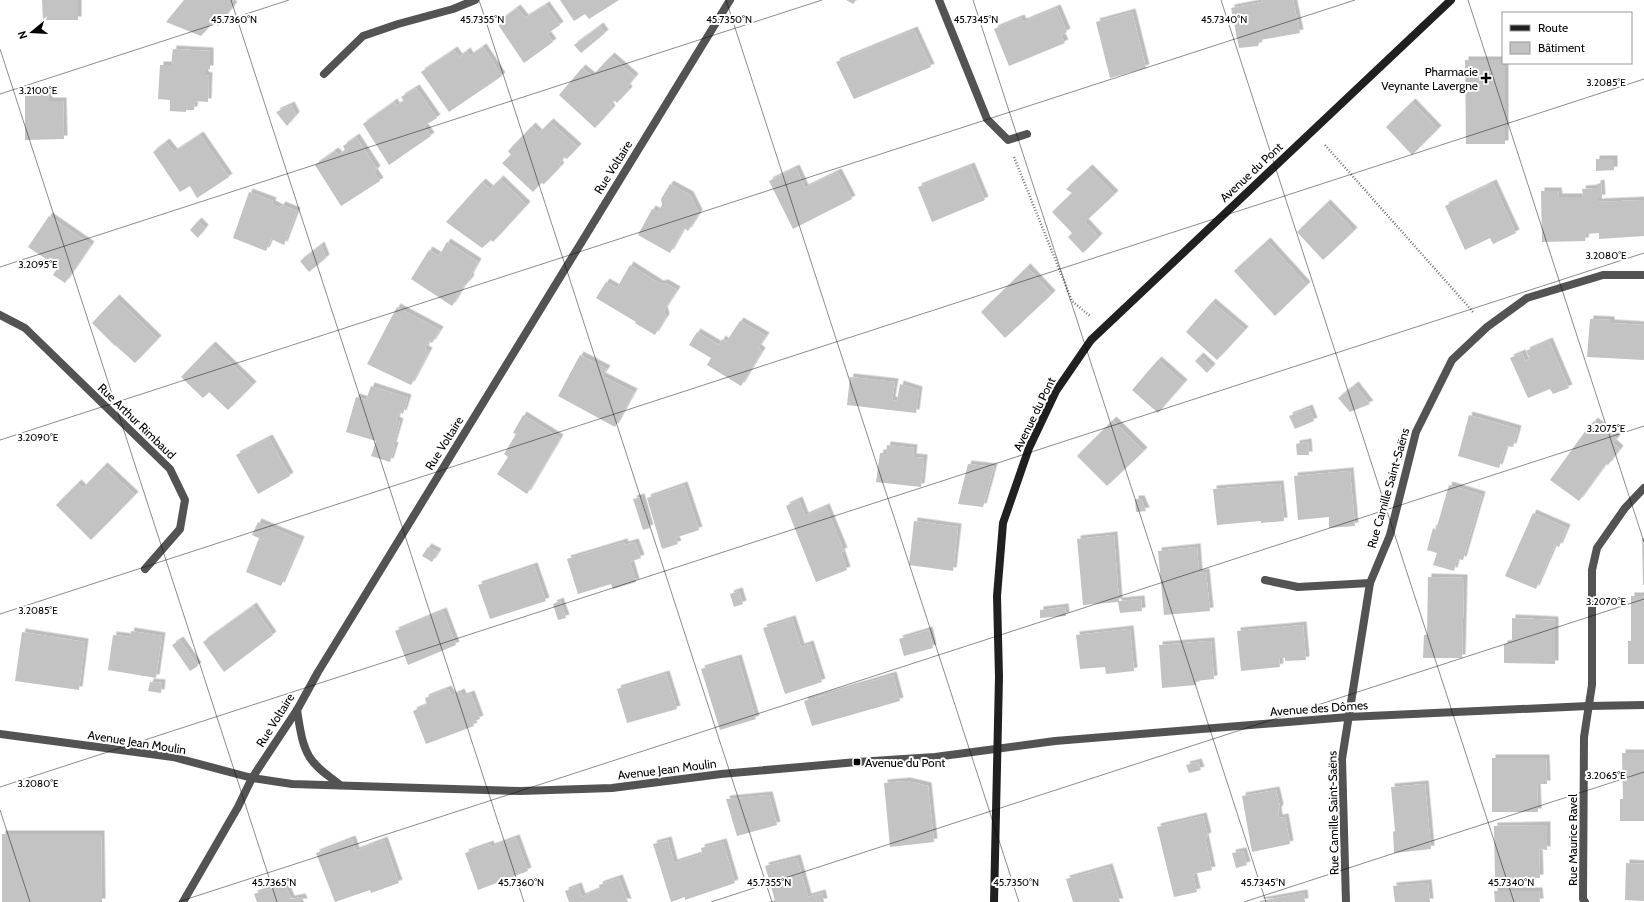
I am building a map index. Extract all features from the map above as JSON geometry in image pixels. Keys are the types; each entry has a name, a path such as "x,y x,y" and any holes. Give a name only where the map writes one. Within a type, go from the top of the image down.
{"street":[{"path":"324,74 363,36 398,24 453,9 475,0"},
{"name":"Rue Voltaire","path":"184,902 238,807 252,778 297,710 318,672 730,0"},
{"path":"940,0 987,119 1008,140 1027,134"},
{"name":"Avenue du Pont","path":"994,902 996,750 999,677 997,596 1003,523 1029,448 1056,391 1091,340 1451,0"},
{"name":"Rue Camille Saint-Saëns","path":"1346,902 1342,759 1348,717 1370,583 1390,535 1416,432 1452,360 1487,327 1527,298 1603,275 1644,275"},
{"name":"Rue Arthur Rimbaud","path":"0,315 25,328 170,469 185,500 180,529 145,569"},
{"name":"Rue Maurice Ravel","path":"1585,902 1583,899 1584,737 1592,685 1592,570 1597,548 1625,508 1644,488"},
{"path":"1266,580 1298,587 1370,583"},
{"name":"Avenue des Dômes","path":"996,750 1055,741 1348,717 1588,706 1644,705"},
{"path":"297,710 301,736 315,765 340,785"},
{"name":"Avenue Jean Moulin","path":"0,734 173,757 252,778 292,784 520,791 612,788 721,774 935,757 996,750"}],"path":[{"path":"1335,156 1487,327"},
{"path":"1019,172 1072,301 1088,314"}],"building":[{"path":"42,0 78,0 78,20 43,20"},
{"path":"184,0 234,0 231,3 234,5 218,26 213,22 201,36 166,22"},
{"path":"560,0 619,0 589,19 585,14 574,21"},
{"path":"846,0 856,0 853,4"},
{"path":"1261,0 1293,0 1300,33 1260,40 1258,46 1239,48 1231,8 1262,2"},
{"path":"546,5 560,25 547,34 553,42 524,63 497,23 517,8 525,18"},
{"path":"1057,8 1067,32 1061,35 1065,43 1009,66 994,29 1021,18 1023,22"},
{"path":"1132,12 1146,68 1110,78 1096,22"},
{"path":"600,26 605,33 581,53 574,45"},
{"path":"914,30 931,67 854,99 836,62"},
{"path":"483,47 502,76 449,112 421,72 454,50 459,57 467,51 470,56"},
{"path":"173,49 210,51 210,69 205,69 205,75 209,76 208,102 195,101 194,110 186,110 186,112 170,111 170,100 158,99 160,65 171,65"},
{"path":"611,56 635,77 627,87 629,90 617,103 614,100 610,106 612,109 595,128 559,95 582,68 592,76"},
{"path":"1465,60 1502,60 1502,64 1505,64 1505,144 1466,144"},
{"path":"416,88 437,118 424,126 431,136 389,165 363,124 394,102 396,106 404,101 401,97"},
{"path":"25,93 48,93 49,101 63,101 64,139 25,140"},
{"path":"1412,102 1438,129 1412,155 1386,127"},
{"path":"291,105 296,115 287,126 276,112"},
{"path":"550,122 578,147 567,159 564,157 559,164 561,166 544,184 541,183 533,192 502,163 511,155 508,151 532,126 539,133"},
{"path":"200,135 229,177 197,198 190,186 180,192 153,152 166,142 174,152"},
{"path":"356,137 377,169 374,172 380,181 341,206 315,165 335,151 339,155 345,150 343,146"},
{"path":"1596,159 1614,159 1614,170 1596,171"},
{"path":"971,166 985,200 932,222 918,187"},
{"path":"796,168 805,188 838,172 852,199 793,229 769,181"},
{"path":"1089,168 1115,194 1085,222 1099,237 1083,253 1068,237 1072,233 1052,212 1072,193 1066,189"},
{"path":"500,179 527,205 493,242 491,240 482,248 446,222 482,182 490,189"},
{"path":"1493,183 1516,233 1493,244 1490,238 1465,250 1445,206"},
{"path":"1601,183 1602,198 1598,198 1598,202 1644,200 1644,236 1599,239 1599,233 1586,234 1585,241 1542,242 1541,191 1558,191 1559,197 1583,197 1582,189 1597,188 1597,184"},
{"path":"670,184 690,195 699,213 688,231 684,228 670,253 638,235 652,209 658,212 662,205 661,199"},
{"path":"249,192 273,201 272,204 280,208 282,205 297,211 284,245 271,239 266,251 233,238"},
{"path":"1327,203 1354,231 1323,260 1297,232"},
{"path":"49,216 91,245 65,283 53,275 58,267 28,247"},
{"path":"198,221 205,228 198,238 190,230"},
{"path":"1267,241 1307,285 1275,316 1234,271"},
{"path":"447,242 478,262 470,276 471,278 466,285 465,284 452,306 411,279 429,250 439,256"},
{"path":"321,245 326,258 309,272 300,261"},
{"path":"630,265 660,284 665,283 677,290 664,310 666,317 655,335 596,298 606,282 617,288"},
{"path":"1027,267 1052,294 1005,338 981,312"},
{"path":"116,298 158,339 135,363 92,323"},
{"path":"1212,302 1245,330 1217,360 1186,332"},
{"path":"397,307 440,330 432,343 429,341 425,349 429,351 411,385 367,364"},
{"path":"1590,319 1611,320 1611,323 1644,325 1644,360 1587,357"},
{"path":"740,321 766,336 758,348 762,351 741,386 707,365 711,358 689,345 697,332 719,345 722,339 726,342"},
{"path":"1549,341 1569,388 1553,394 1550,389 1528,398 1510,358 1522,353 1525,361 1530,359 1526,351"},
{"path":"212,345 253,385 228,410 209,392 203,398 181,377"},
{"path":"580,355 607,369 602,376 634,392 615,427 558,396"},
{"path":"1200,356 1212,367 1207,373 1195,361"},
{"path":"1158,360 1184,383 1158,413 1132,390"},
{"path":"850,377 895,382 892,400 897,401 900,384 919,390 916,413 847,405"},
{"path":"1355,385 1370,404 1350,412 1338,398"},
{"path":"371,386 408,398 403,414 399,412 396,420 400,422 393,445 395,446 390,462 371,456 376,441 346,432 356,397 366,400"},
{"path":"1309,408 1314,421 1295,429 1289,416"},
{"path":"523,415 560,438 527,494 497,474 508,457 504,454 516,434 513,433"},
{"path":"1469,415 1518,429 1513,447 1506,446 1499,468 1458,456"},
{"path":"1113,420 1144,451 1107,486 1077,456"},
{"path":"1594,421 1617,438 1613,443 1620,449 1608,465 1606,464 1579,501 1550,480"},
{"path":"269,438 290,476 258,494 236,455"},
{"path":"1308,442 1309,455 1297,455 1296,444"},
{"path":"887,445 914,448 913,457 924,458 921,487 876,482 880,453 886,453"},
{"path":"968,464 994,467 983,507 958,504"},
{"path":"104,466 135,495 91,540 56,505 78,483 83,488"},
{"path":"1350,471 1355,526 1329,528 1329,517 1298,520 1294,476"},
{"path":"1280,484 1284,521 1261,523 1261,521 1217,525 1213,489"},
{"path":"684,485 699,530 675,538 678,544 662,549 647,498"},
{"path":"1449,485 1482,495 1463,560 1457,559 1454,571 1433,565 1437,553 1427,550 1433,528 1436,530"},
{"path":"641,497 650,528 643,530 633,499"},
{"path":"1135,499 1141,499 1146,511 1136,512"},
{"path":"799,500 805,516 826,507 844,551 841,552 847,570 816,582 786,506"},
{"path":"1533,513 1567,528 1559,547 1555,545 1536,589 1505,576"},
{"path":"914,521 958,527 953,571 909,565"},
{"path":"258,522 301,540 281,586 246,572 259,538 252,535"},
{"path":"1114,535 1119,601 1141,599 1142,611 1120,613 1118,602 1083,605 1077,539"},
{"path":"1642,538 1644,538 1644,585 1643,585"},
{"path":"624,542 625,545 635,542 641,558 630,562 636,582 613,589 611,584 578,594 567,559"},
{"path":"428,547 438,552 432,562 422,556"},
{"path":"1197,547 1199,573 1206,572 1210,611 1164,615 1158,551"},
{"path":"534,566 546,601 490,619 478,585"},
{"path":"1428,577 1464,578 1462,658 1423,658 1424,635 1427,635"},
{"path":"739,591 743,604 734,607 730,594"},
{"path":"1631,596 1644,596 1644,664 1628,664 1628,641 1631,641"},
{"path":"560,601 566,618 558,620 553,604"},
{"path":"253,606 273,635 224,672 203,642"},
{"path":"1065,607 1066,616 1040,618 1040,610"},
{"path":"443,611 456,645 408,665 395,631"},
{"path":"1512,618 1555,620 1555,664 1504,663 1504,644 1512,643"},
{"path":"792,619 801,647 810,644 822,682 785,694 763,628"},
{"path":"1303,625 1306,660 1285,661 1285,658 1279,658 1280,667 1241,671 1237,631"},
{"path":"1130,629 1134,671 1106,674 1105,667 1080,669 1076,635"},
{"path":"929,630 933,648 904,656 899,639"},
{"path":"131,631 162,636 156,678 108,670 113,635 130,637"},
{"path":"22,632 85,642 79,690 15,681"},
{"path":"180,640 198,666 190,671 172,645"},
{"path":"1211,641 1214,679 1196,681 1196,685 1162,688 1159,645"},
{"path":"738,658 756,719 720,730 701,669"},
{"path":"666,674 677,709 627,723 617,689"},
{"path":"893,675 900,701 812,726 804,701"},
{"path":"150,682 162,683 161,693 148,691"},
{"path":"448,689 452,696 461,692 463,697 471,694 480,719 472,722 474,726 426,744 413,711 427,705 425,698"},
{"path":"1622,753 1644,753 1644,821 1620,821 1620,799 1623,799"},
{"path":"1492,758 1546,758 1547,784 1537,784 1538,812 1492,812"},
{"path":"1198,762 1201,770 1189,773 1186,765"},
{"path":"907,781 928,786 934,842 890,847 884,783"},
{"path":"1425,784 1431,849 1394,853 1393,832 1395,831 1391,787"},
{"path":"1276,790 1280,807 1278,811 1279,818 1285,817 1290,844 1252,852 1242,796"},
{"path":"769,795 777,825 737,836 726,799"},
{"path":"1203,816 1208,836 1205,837 1212,870 1193,874 1197,892 1174,897 1157,827"},
{"path":"1547,825 1547,850 1539,849 1540,878 1495,879 1494,826"},
{"path":"2,834 101,834 102,902 2,902"},
{"path":"516,838 528,871 478,890 465,853 490,844 491,847"},
{"path":"352,839 356,851 384,840 399,883 371,893 370,890 335,902 316,853"},
{"path":"668,840 674,863 702,854 701,848 723,842 735,883 685,900 685,897 671,902 653,844"},
{"path":"1243,851 1247,865 1236,868 1232,853"},
{"path":"797,858 808,897 822,893 824,902 768,902 775,900 765,866"},
{"path":"1626,863 1644,864 1644,901 1625,900"},
{"path":"1109,867 1120,902 1073,902 1066,879"},
{"path":"619,878 628,902 569,902 565,891 578,886 582,897 600,889 599,885"},
{"path":"1428,883 1430,902 1395,902 1393,886"},
{"path":"285,884 291,899 302,897 304,902 257,902 254,894"},
{"path":"1494,891 1539,891 1540,902 1495,902"},
{"path":"1304,893 1305,902 1259,901"}],"place":[{"name":"Pharmacie Veynante Lavergne","path":"1486,78"},
{"name":"Avenue du Pont","path":"857,762"}]}
